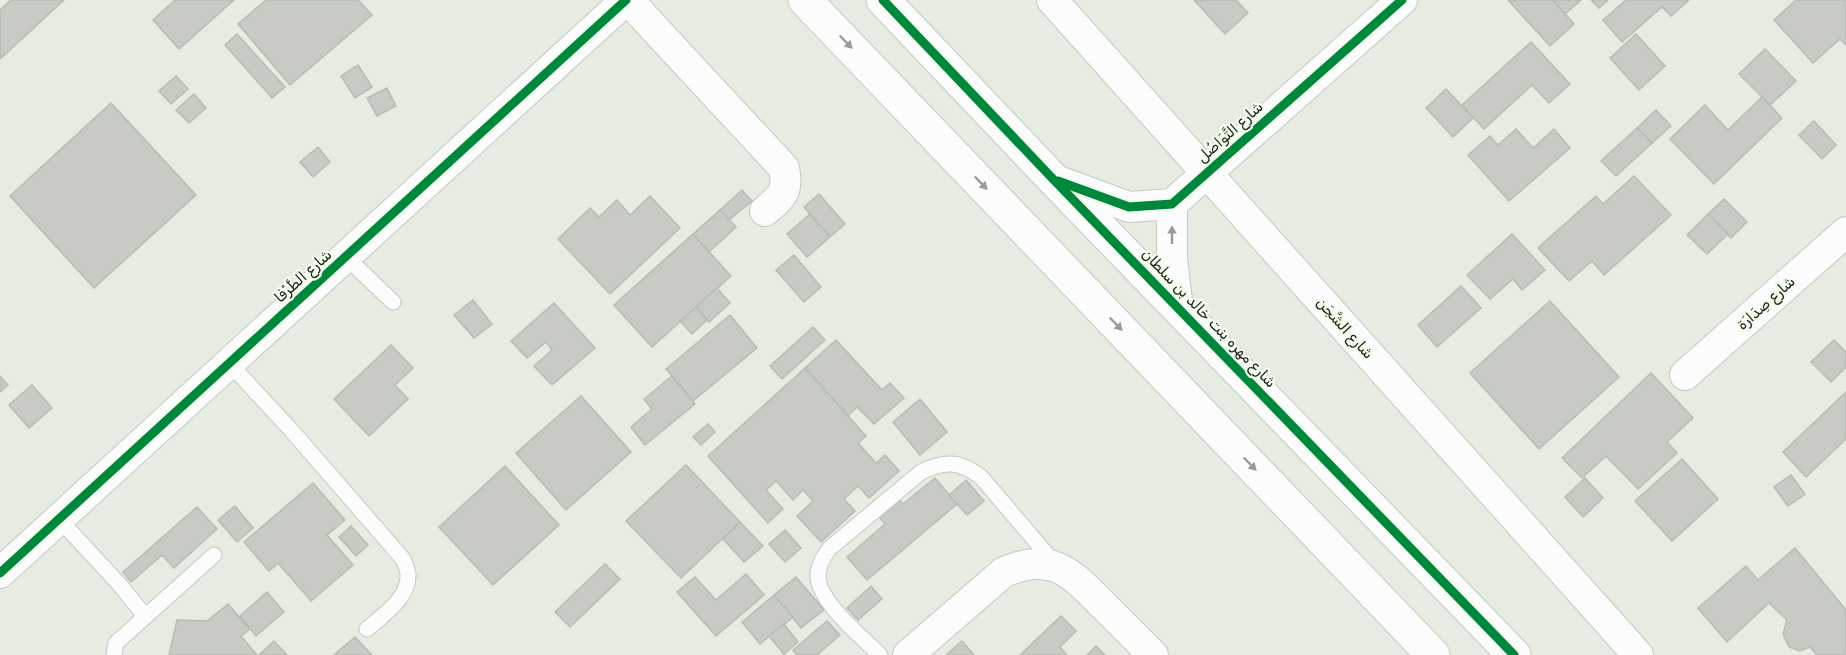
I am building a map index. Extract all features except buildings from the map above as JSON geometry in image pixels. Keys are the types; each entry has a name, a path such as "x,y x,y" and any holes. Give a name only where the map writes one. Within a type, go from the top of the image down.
{"street":[{"name":"شارع الطَّرْفا","path":"0,573 627,0 784,168 787,181 784,194 765,211"},
{"path":"805,0 1433,655"},
{"name":"شارع مهره بنت خالد بن سلطان","path":"883,0 1514,655"},
{"name":"شارع الشَّجَن","path":"1052,0 1638,655"},
{"name":"شارع التَّوَاصُل","path":"1172,204 1402,0"},
{"path":"1053,179 1130,207 1172,204 1172,259 1178,308"},
{"name":"شارع صِدَارَة","path":"1685,375 1846,232"},
{"path":"908,655 1004,572 1019,565 1035,563 1058,568 1078,580 1153,655"}],"lane":[{"path":"346,257 393,302"},
{"path":"230,363 404,559 408,573 406,589 398,602 367,629"},
{"path":"880,655 827,601 820,588 818,574 822,560 830,548 921,472 936,464 952,463 968,467 975,472 1058,568"},
{"path":"59,519 145,616"},
{"path":"114,655 116,643 214,555"}],"cycle path":[{"path":"0,573 626,0"},
{"path":"883,0 1514,655"},
{"path":"1058,181 1129,207 1172,204 1402,0"}]}
